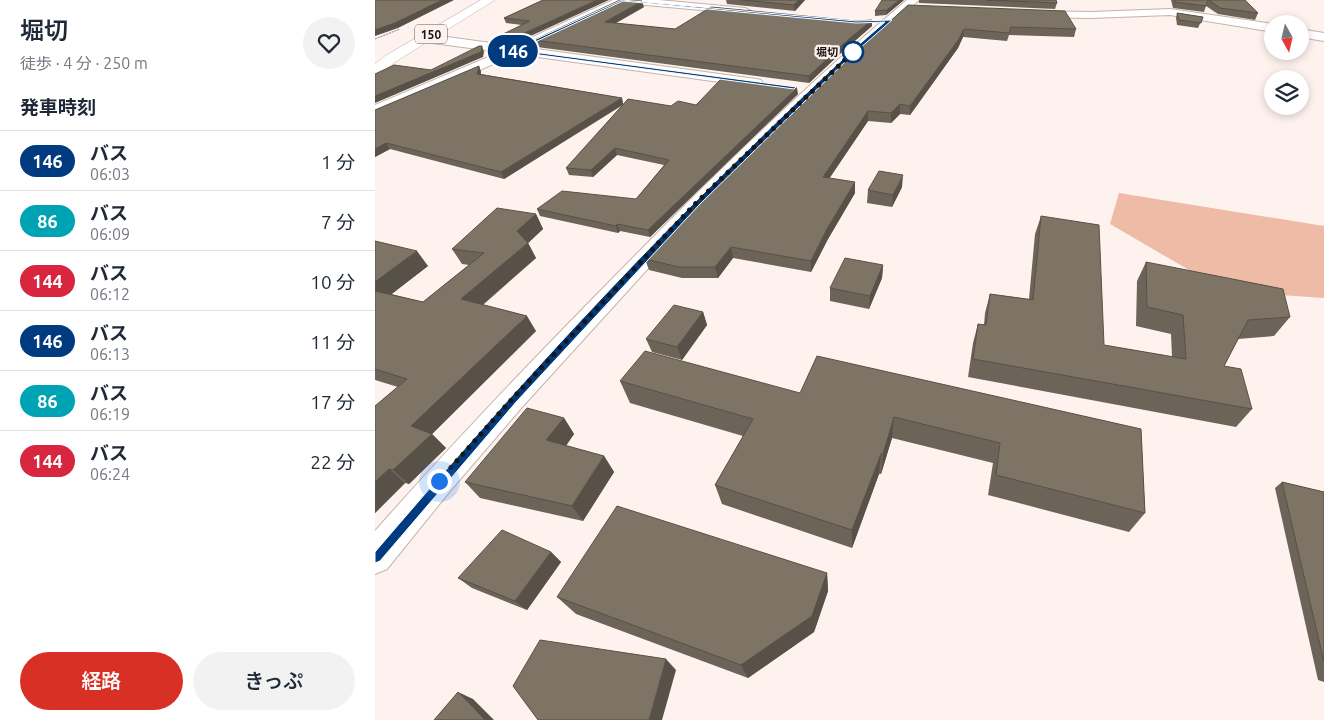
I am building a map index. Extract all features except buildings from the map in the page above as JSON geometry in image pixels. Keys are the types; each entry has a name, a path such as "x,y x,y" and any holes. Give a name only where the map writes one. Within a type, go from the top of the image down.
{"highway":[{"name":"150","path":"375,70 489,0"}],"street":[{"path":"375,111 513,51 622,0 753,12"},
{"path":"375,557 439,481 533,376 804,89 848,56 901,12"},
{"path":"1017,14 1091,15 1170,12 1264,27"},
{"path":"1309,34 1324,36"},
{"path":"425,38 765,84"}],"shaded area":[{"path":"1119,193 1324,226 1324,298 1225,291 1110,224"}],"bus line":[{"name":"146","path":"375,557 513,398 697,202 848,56 889,20 856,22 622,0 513,51 794,88"}],"place":[{"name":"堀切","path":"853,52"}],"route":[{"path":"439,481 513,398 697,202 853,52"}]}
